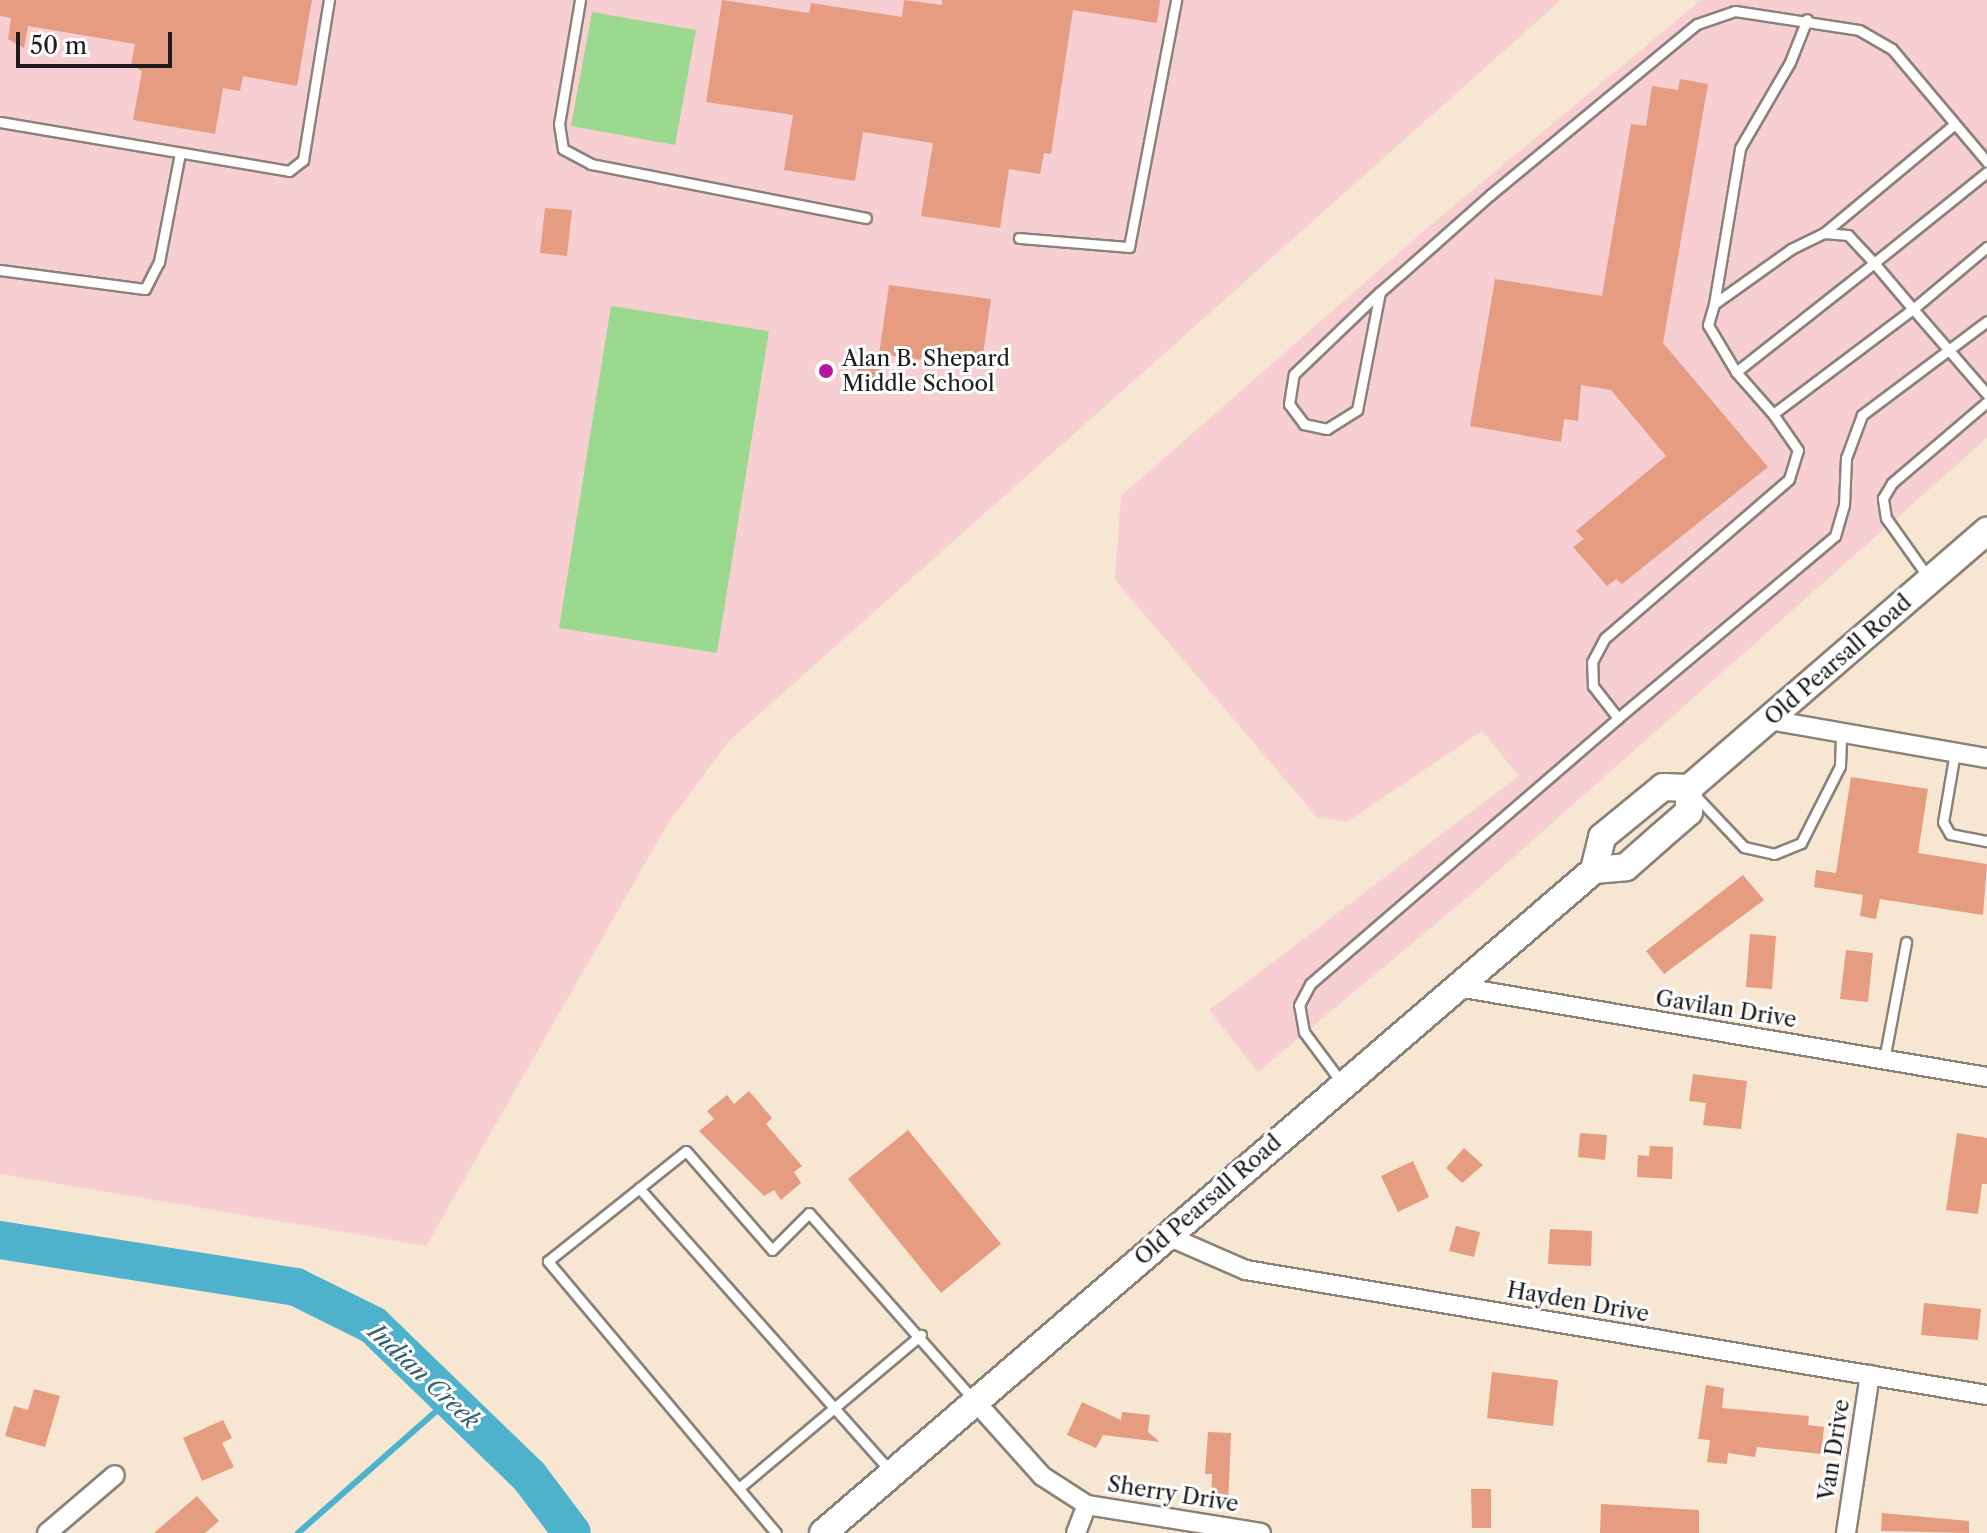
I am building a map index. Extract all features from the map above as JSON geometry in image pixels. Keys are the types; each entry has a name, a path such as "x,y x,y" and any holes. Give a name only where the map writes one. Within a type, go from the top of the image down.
{"main road":[{"name":"Old Pearsall Road","path":"1594,870 1602,837 1663,787 1689,788 1987,531"},
{"name":"Old Pearsall Road","path":"823,1533 1342,1083 1594,870 1626,867 1689,812 1689,788"}],"street":[{"path":"1769,720 1987,758"},
{"name":"Gavilan Drive","path":"1458,987 1987,1077"},
{"name":"Hayden Drive","path":"1168,1236 1246,1270 1987,1395"},
{"name":"Van Drive","path":"1846,1533 1870,1375"},
{"name":"Sherry Drive","path":"975,1401 1042,1476 1087,1505 1261,1533"},
{"path":"47,1533 115,1475"},
{"path":"1076,1533 1087,1505"}],"lane":[{"path":"0,122 289,171 303,160 329,0"},
{"path":"580,0 559,124 563,149 591,164 866,218"},
{"path":"1019,238 1129,247 1176,0"},
{"path":"1380,292 1357,410 1327,429 1304,424 1289,404 1294,374 1380,292 1697,24 1735,11 1807,19 1859,30 1892,49 1987,162"},
{"path":"1618,718 1593,686 1592,662 1605,638 1789,479 1798,450 1773,414 1736,372 1708,325 1740,148 1790,62 1807,19"},
{"path":"1714,304 1791,249 1824,233 1955,124"},
{"path":"0,270 145,289 159,262 180,153"},
{"path":"1736,372 1987,172"},
{"path":"1824,233 1848,235 1947,352 1987,394"},
{"path":"1773,414 1913,309 1987,247"},
{"path":"1342,1083 1304,1032 1299,1005 1310,984 1618,718 1835,536 1844,505 1846,458 1862,415 1987,321"},
{"path":"1930,580 1886,518 1883,498 1892,483 1987,402"},
{"path":"1689,788 1744,847 1774,854 1801,843 1840,766 1841,732"},
{"path":"1955,752 1943,822 1950,834 1987,841"},
{"path":"1884,1060 1906,942"},
{"path":"776,1533 548,1261 686,1151 772,1250 809,1213 921,1335 975,1401"},
{"path":"639,1188 892,1474"},
{"path":"739,1488 921,1335"}],"shaded area":[{"path":"0,0 1561,0 728,742 667,825 426,1246 0,1174"},
{"path":"1701,0 1987,0 1987,438 1481,886 1258,1072 1209,1010 1519,776 1482,731 1347,822 1317,817 1115,580 1121,496 1426,229"}],"green space":[{"path":"592,12 696,30 675,145 571,126"},
{"path":"611,306 769,331 717,653 559,628"}],"building":[{"path":"0,0 312,0 297,86 243,76 240,91 223,88 215,134 133,120 142,71 131,65 135,44 28,26 24,48 8,39 11,18 0,16"},
{"path":"722,0 809,13 811,3 902,17 904,0 942,5 942,0 1160,0 1157,23 1073,10 1051,154 1044,153 1040,174 1009,169 1000,228 921,216 933,143 863,132 855,181 784,170 793,115 706,102"},
{"path":"1680,79 1708,84 1663,343 1768,467 1622,584 1616,579 1607,586 1573,547 1584,539 1576,531 1666,456 1611,390 1581,385 1578,421 1564,419 1561,442 1470,426 1495,279 1602,296 1631,124 1646,126 1652,86 1678,90"},
{"path":"545,208 572,210 567,256 540,253"},
{"path":"889,285 991,299 981,368 879,354"},
{"path":"858,363 884,366 882,390 855,387"},
{"path":"1851,777 1928,789 1918,853 1987,864 1983,915 1880,899 1876,919 1860,916 1863,895 1814,887 1816,870 1836,873"},
{"path":"1743,875 1764,900 1664,974 1646,951"},
{"path":"1750,934 1776,936 1772,989 1746,987"},
{"path":"1846,950 1873,953 1868,1002 1840,999"},
{"path":"1693,1074 1747,1081 1741,1129 1703,1125 1706,1103 1689,1101"},
{"path":"749,1091 772,1118 766,1124 802,1166 794,1172 801,1183 781,1200 774,1190 764,1196 699,1131 714,1119 707,1111 727,1095 734,1104"},
{"path":"908,1130 1001,1244 941,1293 848,1179"},
{"path":"1580,1133 1607,1135 1605,1160 1578,1157"},
{"path":"1957,1133 1987,1138 1987,1184 1982,1184 1978,1214 1946,1210"},
{"path":"1650,1146 1673,1147 1672,1179 1637,1177 1638,1155 1649,1156"},
{"path":"1464,1148 1483,1165 1462,1183 1446,1168"},
{"path":"1413,1161 1429,1197 1398,1212 1381,1176"},
{"path":"1456,1226 1480,1232 1474,1257 1449,1251"},
{"path":"1550,1229 1592,1231 1591,1266 1548,1264"},
{"path":"1924,1303 1981,1309 1978,1340 1921,1335"},
{"path":"1492,1372 1558,1380 1553,1426 1487,1418"},
{"path":"1706,1385 1724,1388 1722,1408 1809,1416 1808,1425 1824,1427 1821,1454 1757,1447 1755,1457 1728,1453 1727,1464 1707,1462 1710,1440 1698,1439"},
{"path":"34,1389 60,1396 45,1447 5,1436 14,1406 28,1410"},
{"path":"1082,1402 1121,1420 1122,1412 1150,1415 1148,1432 1160,1442 1103,1435 1096,1448 1067,1435"},
{"path":"223,1420 232,1438 222,1443 234,1467 202,1481 183,1438"},
{"path":"1208,1432 1231,1433 1228,1507 1211,1506 1212,1474 1205,1474"},
{"path":"1471,1489 1491,1489 1491,1528 1472,1528"},
{"path":"197,1496 219,1521 205,1533 154,1533"},
{"path":"1601,1504 1699,1510 1699,1533 1600,1533"},
{"path":"1882,1513 1969,1521 1969,1533 1881,1531"}],"waterway":[{"name":"Indian Creek","path":"0,1240 296,1287 373,1325 529,1476 572,1533"},
{"path":"298,1533 450,1399"}],"place":[{"name":"Alan B. Shepard Middle School","path":"826,371"}]}
